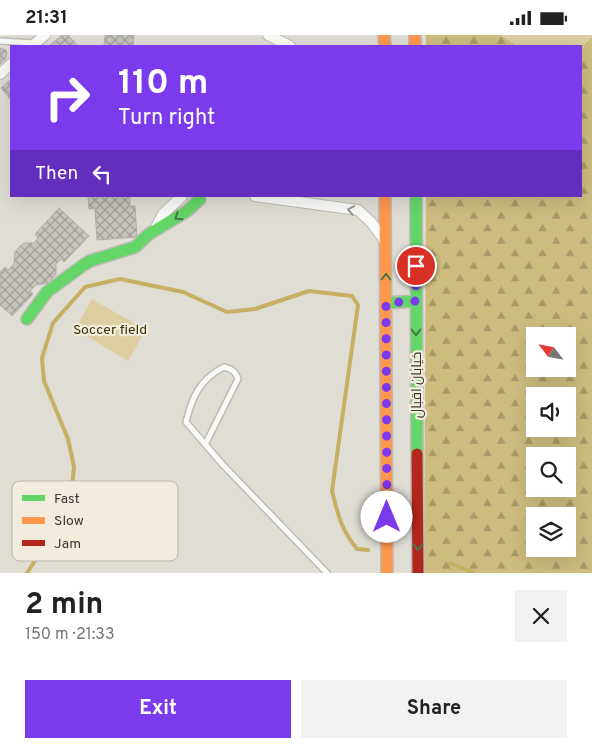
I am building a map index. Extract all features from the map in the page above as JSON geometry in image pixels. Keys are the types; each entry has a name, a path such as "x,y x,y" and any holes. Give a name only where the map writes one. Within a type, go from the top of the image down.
{"main road":[{"path":"27,319 47,292 82,266 98,258 130,249 154,231 187,211 201,197"},
{"path":"385,197 387,573"},
{"name":"خیابان اقبال","path":"416,197 418,573"},
{"path":"386,303 416,301"}],"street":[{"path":"33,45 46,35"},
{"path":"268,35 288,45"},
{"path":"0,74 10,65"},
{"path":"154,231 163,214 181,197"},
{"path":"262,197 358,210 371,222 386,241"}],"lane":[{"path":"0,41 33,45"},
{"path":"206,443 238,379 236,372 231,369 224,367 203,383 194,395 186,422 223,465 327,573"}],"green space":[{"path":"426,35 592,35 592,573 424,573 426,197 582,197 582,45 426,45"},
{"path":"500,35 592,35 585,45 515,45"},
{"name":"Soccer field","path":"92,299 146,330 128,361 75,329"}],"building":[{"path":"62,35 68,35 77,45 50,45"},
{"path":"105,35 134,35 133,45 104,45"},
{"path":"0,48 6,50 7,53 6,58 0,64"},
{"path":"10,80 10,99 1,88"},
{"path":"88,197 130,197 130,206 135,206 137,237 97,240 95,208 89,209"},
{"path":"59,208 89,236 64,262 61,259 56,264 56,274 48,283 36,285 30,291 33,294 12,316 0,305 0,272 5,267 8,270 14,264 15,252 19,247 24,243 34,243 38,238 35,234"}],"waterway":[{"path":"73,481 74,467 68,439 44,381 42,358 53,323 85,287 120,279 183,292 227,312 255,309 309,291 352,296 358,305 332,491 338,515 347,535 357,549 368,550"},
{"path":"27,573 35,561"},
{"path":"450,563 474,573"}],"traffic: fast":[{"path":"416,197 417,454"},
{"path":"27,319 47,292 82,266 90,261 135,247 149,234 187,211 200,199"},
{"path":"386,303 416,301"}],"traffic: slow":[{"path":"384,35 385,45"},
{"path":"415,35 415,45"},
{"path":"385,197 387,573"}],"traffic: jam":[{"path":"417,454 418,573"}],"route":[{"path":"387,517 386,303 416,301 416,266"}]}
